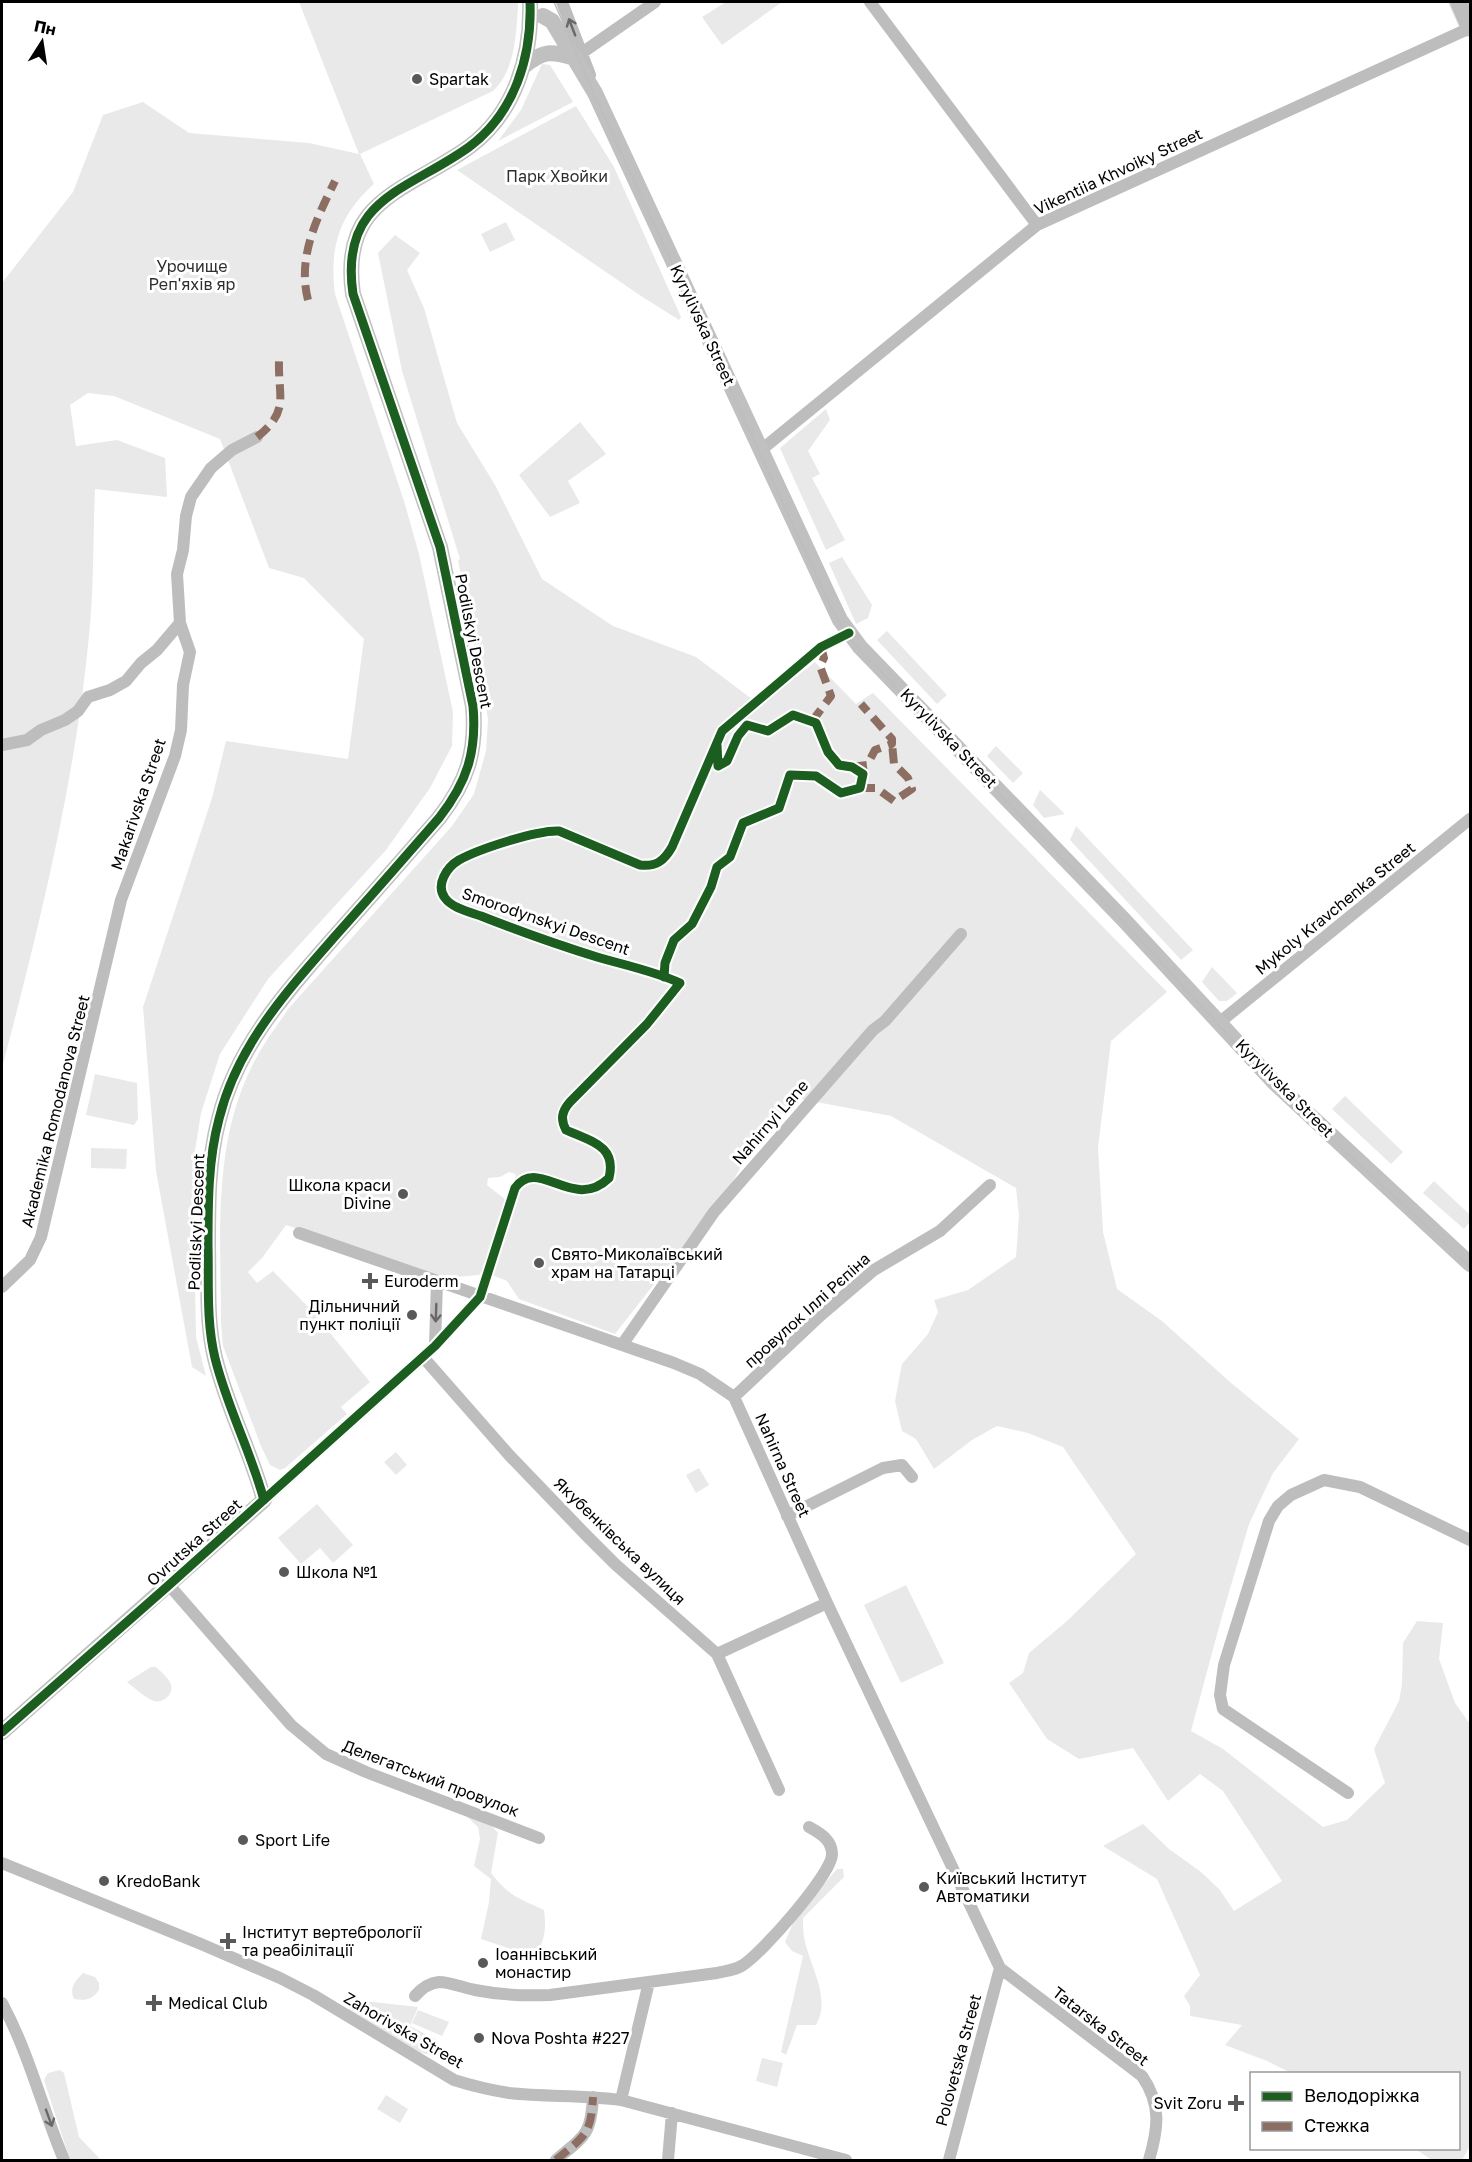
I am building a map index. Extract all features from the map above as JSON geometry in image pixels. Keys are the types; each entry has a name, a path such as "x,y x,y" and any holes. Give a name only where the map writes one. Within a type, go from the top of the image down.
{"main road":[{"path":"1459,2 1470,27"}],"street":[{"name":"Podilskyi Descent","path":"264,1500 256,1470 222,1381 211,1337 208,1240 210,1179 219,1119 240,1061 260,1027 285,993 455,798 472,753 475,729 473,706 441,554 353,294 350,275 352,254 358,233 369,214 383,200 469,147 505,108 524,66 531,26 530,2"},
{"name":"Kyrylivska Street","path":"562,2 579,56 831,602 849,633 1131,927 1275,1083 1470,1264"},
{"path":"524,66 543,53 579,56 655,2"},
{"path":"870,2 1038,225"},
{"name":"Kyrylivska Street","path":"540,9 552,21 558,34 579,56"},
{"name":"Vikentiia Khvoiky Street","path":"761,450 1038,225 1470,27"},
{"name":"Makarivska Street","path":"114,929 121,900 175,756 181,730 183,686 190,652 180,622 177,574 191,497 211,468 232,450 257,437"},
{"path":"2,745 27,740 78,711 88,697 110,690 126,681 141,663 157,650 180,622"},
{"name":"Smorodynskyi Descent","path":"480,1297 515,1188 520,1181 526,1177 536,1177 572,1190 587,1191 600,1187 609,1178 612,1168 611,1160 605,1150 591,1140 566,1130 562,1123 563,1113 570,1102 647,1024 680,983 521,932 452,905 443,897 441,886 444,875 459,860 513,840 547,831 559,831 640,865 650,866 659,863 667,857 672,847 722,731 821,647 849,633"},
{"name":"Mykoly Kravchenka Street","path":"1220,1022 1470,819"},
{"name":"Akademika Romodanova Street","path":"2,1287 30,1260 41,1237 114,929"},
{"name":"Nahirnyi Lane","path":"622,1345 714,1212 873,1030 885,1021 961,934"},
{"name":"провулок Іллі Рєпіна","path":"734,1396 820,1316 874,1270 940,1231 990,1185"},
{"path":"299,1233 700,1374 734,1396"},
{"path":"435,1346 437,1281"},
{"name":"Ovrutska Street","path":"2,1732 423,1357 480,1297"},
{"name":"Якубенківська вулиця","path":"423,1357 510,1456 587,1536 615,1564 717,1654"},
{"name":"Nahirna Street","path":"734,1396 827,1603 1000,1968"},
{"path":"787,1516 883,1468 902,1465 912,1477"},
{"path":"1348,1793 1223,1709 1220,1695 1224,1665 1269,1521 1278,1506 1291,1495 1324,1480 1360,1487 1470,1540"},
{"name":"Делегатський провулок","path":"169,1585 291,1725 326,1754 366,1772 538,1838"},
{"path":"779,1790 717,1654 827,1603"},
{"path":"415,1996 422,1989 440,1982 478,1991 527,1996 550,1995 717,1973 741,1966 756,1955 795,1912 830,1867 832,1854 830,1846 823,1835 809,1827"},
{"name":"Zahorivska Street","path":"2,1863 280,1978 313,1995 454,2080 511,2093 621,2100 846,2160"},
{"name":"Polovetska Street","path":"949,2160 1000,1968"},
{"name":"Tatarska Street","path":"1000,1968 1142,2076 1154,2096 1156,2110 1155,2134 1149,2160"},
{"path":"621,2100 649,1982"},
{"path":"2,2003 15,2027 34,2074 64,2160"},
{"path":"556,2160 585,2136 589,2128 593,2097"},
{"path":"668,2160 672,2114"}],"green space":[{"name":"Урочище Реп'яхів яр","path":"299,2 518,2 518,7 515,41 510,63 500,83 493,91 360,154 374,184 352,208 339,233 335,247 335,294 404,501 419,554 453,712 452,746 430,788 386,850 268,979 220,1054 201,1113 193,1163 196,1337 206,1376 192,1367 156,1171 143,1007 212,798 226,741 348,759 364,639 304,578 269,568 220,439 114,396 88,393 70,405 76,446 117,440 165,458 167,497 95,489 90,625 76,737 43,904 2,1068 2,283 73,192 103,115 143,102 189,133 309,143 359,154"},
{"path":"726,2 782,2 722,45 702,17"},
{"name":"Парк Хвойки","path":"542,64 550,65 573,102 498,141 521,110"},
{"name":"Парк Хвойки","path":"576,106 614,167 681,317 679,320 457,170"},
{"path":"506,222 515,240 490,252 481,234"},
{"path":"395,235 420,253 407,270 424,308 457,423 495,485 542,579 613,626 696,657 760,705 815,662 856,704 873,693 1167,992 1111,1041 1098,1148 1103,1232 1117,1289 1162,1321 1230,1382 1299,1439 1273,1473 1249,1524 1191,1731 1223,1749 1323,1827 1347,1820 1385,1783 1374,1749 1399,1701 1402,1684 1403,1643 1417,1621 1443,1623 1439,1659 1455,1703 1470,1724 1470,2146 1462,2160 1432,2160 1417,2150 1460,2150 1460,2072 1289,2072 1225,2045 1242,2025 1190,2016 1190,2006 1184,1996 1200,1975 1157,1879 1103,1846 1143,1824 1169,1849 1201,1872 1220,1890 1234,1911 1282,1881 1223,1791 1200,1774 1168,1801 1133,1748 1079,1759 1047,1739 1009,1683 1023,1673 1029,1653 1067,1621 1136,1554 1063,1447 1028,1433 997,1426 972,1440 934,1469 916,1439 902,1431 895,1401 902,1364 928,1334 938,1312 934,1300 968,1290 1016,1257 1019,1215 1016,1188 891,1116 795,1098 753,1144 730,1187 615,1334 519,1299 507,1281 482,1271 479,1275 443,1278 286,1225 262,1258 248,1272 257,1283 273,1271 313,1312 370,1382 341,1407 347,1414 285,1468 280,1470 270,1465 223,1346 221,1323 222,1192 230,1128 239,1096 256,1058 289,1008 452,826 474,794 486,751 488,719 458,560 460,559 402,371 378,253","holes":["509,1172 516,1174 506,1200 487,1185 488,1178 500,1177"]},
{"path":"826,409 830,420 808,451 820,474 812,478 845,540 826,550 780,448"},
{"path":"580,422 606,454 568,481 580,503 550,517 519,475"},
{"path":"842,557 872,605 868,618 856,624 829,563"},
{"path":"887,631 947,695 937,704 877,640"},
{"path":"996,746 1023,773 1013,783 987,756"},
{"path":"1040,790 1065,814 1044,818 1033,805"},
{"path":"1076,826 1193,950 1181,960 1070,840"},
{"path":"1212,967 1237,993 1227,1001 1219,1001 1202,982"},
{"path":"95,1074 137,1083 138,1119 134,1125 86,1115"},
{"path":"1345,1096 1403,1152 1391,1164 1332,1109"},
{"path":"91,1148 127,1149 126,1169 91,1168"},
{"path":"1434,1181 1470,1215 1470,1222 1464,1229 1423,1193"},
{"path":"396,1452 407,1465 396,1475 384,1462"},
{"path":"699,1468 709,1485 696,1493 686,1475"},
{"path":"317,1504 353,1545 333,1563 320,1548 301,1564 278,1538"},
{"path":"906,1585 944,1663 901,1683 864,1605"},
{"path":"151,1667 156,1667 167,1678 172,1688 164,1700 157,1702 127,1682"},
{"path":"464,1814 490,1824 498,1833 491,1873 497,1881 514,1896 544,1910 544,1933 535,1954 526,1954 481,1939 489,1902 491,1879 474,1866 480,1839 478,1827"},
{"path":"837,1869 843,1869 844,1877 803,1918 804,1937 821,1992 820,2014 816,2025 797,2025 786,2055 781,2052 803,1956 792,1951 785,1942 795,1918"},
{"path":"83,1973 95,1977 99,1983 99,1990 88,1999 74,1999 72,1991 74,1985"},
{"path":"355,2000 418,2007 410,2026 437,2040 429,2055 414,2050 348,2011 350,2002"},
{"path":"418,2010 449,2022 442,2036 412,2023"},
{"path":"762,2058 783,2063 777,2087 756,2081"},
{"path":"60,2070 64,2073 79,2137 101,2160 70,2160 44,2080 48,2073"},
{"path":"386,2095 408,2109 400,2123 377,2109"}],"tram line":[{"path":"554,2 594,94 831,607 846,633 1133,932 1276,1087 1470,1267"}],"marked path":[{"path":"308,300 305,284 307,253 316,224 335,181"},
{"path":"257,437 267,428 278,411 280,403 279,361"},
{"path":"816,723 816,716 831,696 820,666 824,658 821,647"},
{"path":"852,767 867,765 875,750 892,744 892,739 861,704"},
{"path":"860,788 876,788 894,801 912,789 908,778 894,764 892,744"},
{"path":"556,2160 573,2146 588,2128 593,2097"}],"cycle path":[{"path":"264,1500 220,1376 210,1330 209,1197 215,1134 219,1119 238,1067 266,1020 300,976 449,805 468,766 473,738 473,706 440,547 353,294 351,262 357,237 367,217 383,201 469,147 498,118 518,82 524,63 528,43 530,2"},
{"path":"2,1732 435,1346 480,1297 515,1188 524,1180 534,1177 582,1190 596,1187 609,1178 609,1158 605,1151 592,1141 566,1130 563,1122 565,1109 647,1024 680,983 553,943 457,907 445,898 441,888 450,867 459,860 494,846 523,837 559,831 640,865 659,862 672,847 722,731 821,647 849,633"},
{"path":"664,977 665,963 674,940 692,924 711,887 717,867 730,857 743,823 779,808 790,775 816,776 841,793 860,788 863,774 852,767 839,765 828,752 816,723 793,715 768,731 747,725 738,736 727,761 718,766 717,745"}],"place":[{"name":"Spartak","path":"417,79"},
{"name":"Школа краси Divine","path":"403,1194"},
{"name":"Свято-Миколаївський храм на Татарці","path":"539,1263"},
{"name":"Euroderm","path":"370,1281"},
{"name":"Дільничний пункт поліції","path":"412,1315"},
{"name":"Школа №1","path":"284,1572"},
{"name":"Sport Life","path":"243,1840"},
{"name":"KredoBank","path":"104,1881"},
{"name":"Київський Інститут Автоматики","path":"924,1887"},
{"name":"Інститут вертебрології та реабілітації","path":"228,1941"},
{"name":"Іоаннівський монастир","path":"483,1963"},
{"name":"Medical Club","path":"154,2003"},
{"name":"Nova Poshta #227","path":"479,2038"},
{"name":"Svit Zoru","path":"1236,2103"}]}
